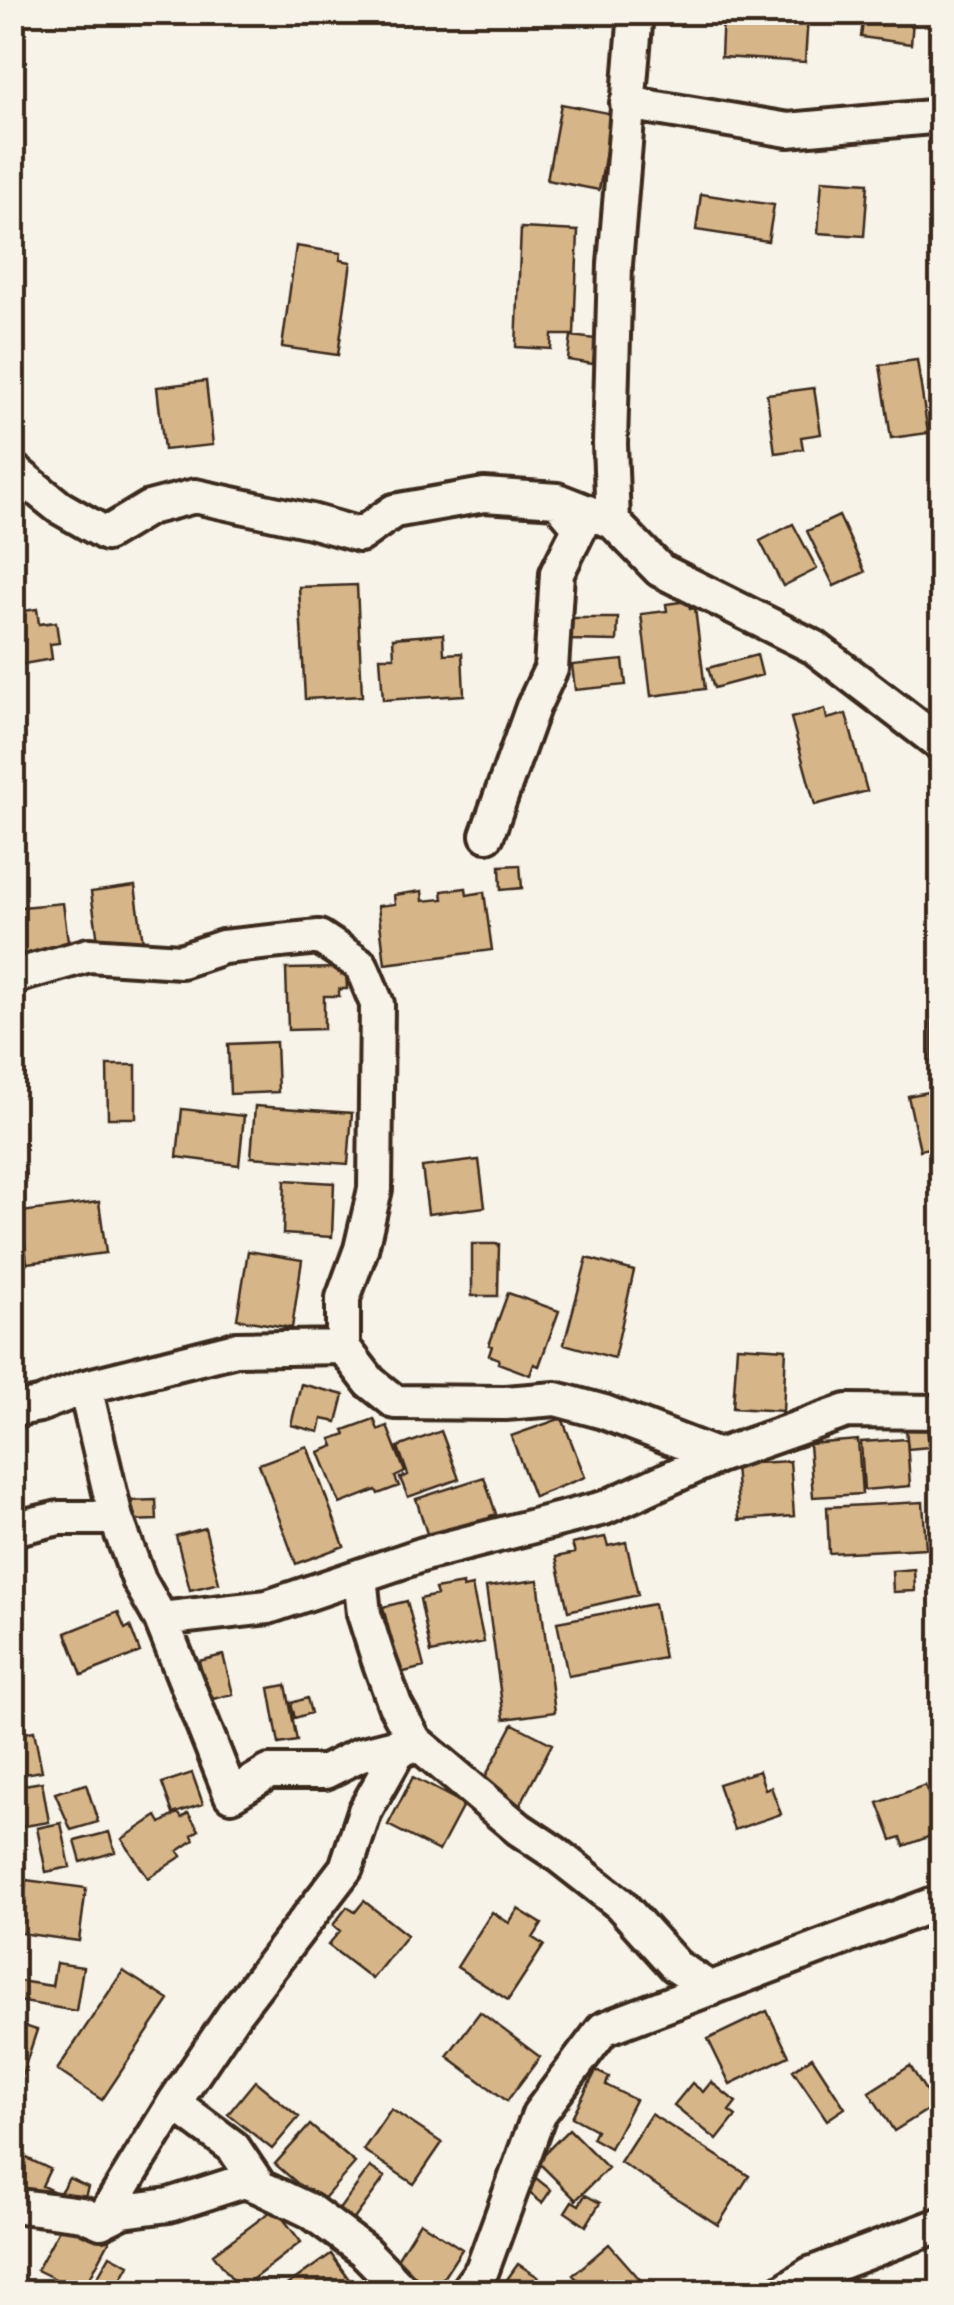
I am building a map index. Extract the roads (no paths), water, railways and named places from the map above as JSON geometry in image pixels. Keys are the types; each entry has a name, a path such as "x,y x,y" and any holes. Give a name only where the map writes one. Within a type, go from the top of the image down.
{"street":[{"path":"613,522 610,444 615,264 636,12"},
{"path":"628,103 788,130 942,116"},
{"path":"12,469 59,506 106,534 149,508 195,496 360,535 394,511 484,495 557,500 613,522 660,570 814,646 942,745"},
{"path":"486,835 533,707 551,670 557,573 580,528 557,500"},
{"path":"12,977 89,956 181,961 223,946 320,936 362,966 378,1004 376,1189 361,1250 343,1298 342,1347 370,1382 395,1402 505,1404 556,1399 604,1412 718,1456"},
{"path":"12,1410 40,1405 85,1387 236,1349 342,1347"},
{"path":"85,1387 116,1518 138,1580 161,1620 231,1795 269,1772 325,1772 359,1755 415,1740"},
{"path":"161,1620 268,1607 495,1534 604,1508 718,1456 847,1411 942,1412"},
{"path":"12,1529 59,1518 116,1518"},
{"path":"360,1576 364,1614 378,1658 395,1705 415,1740 519,1829 620,1904 676,1966 711,1989"},
{"path":"101,2222 234,2014 346,1868 365,1811 397,1754 415,1740"},
{"path":"466,2292 482,2270 539,2114 603,2029 942,1901"},
{"path":"174,2103 233,2148 260,2188"},
{"path":"12,2205 82,2214 101,2222 123,2211 169,2205 244,2182 310,2211 364,2251 404,2292"},
{"path":"782,2292 810,2274 942,2224"}],"waterway":[{"path":"571,12 582,23"}]}
